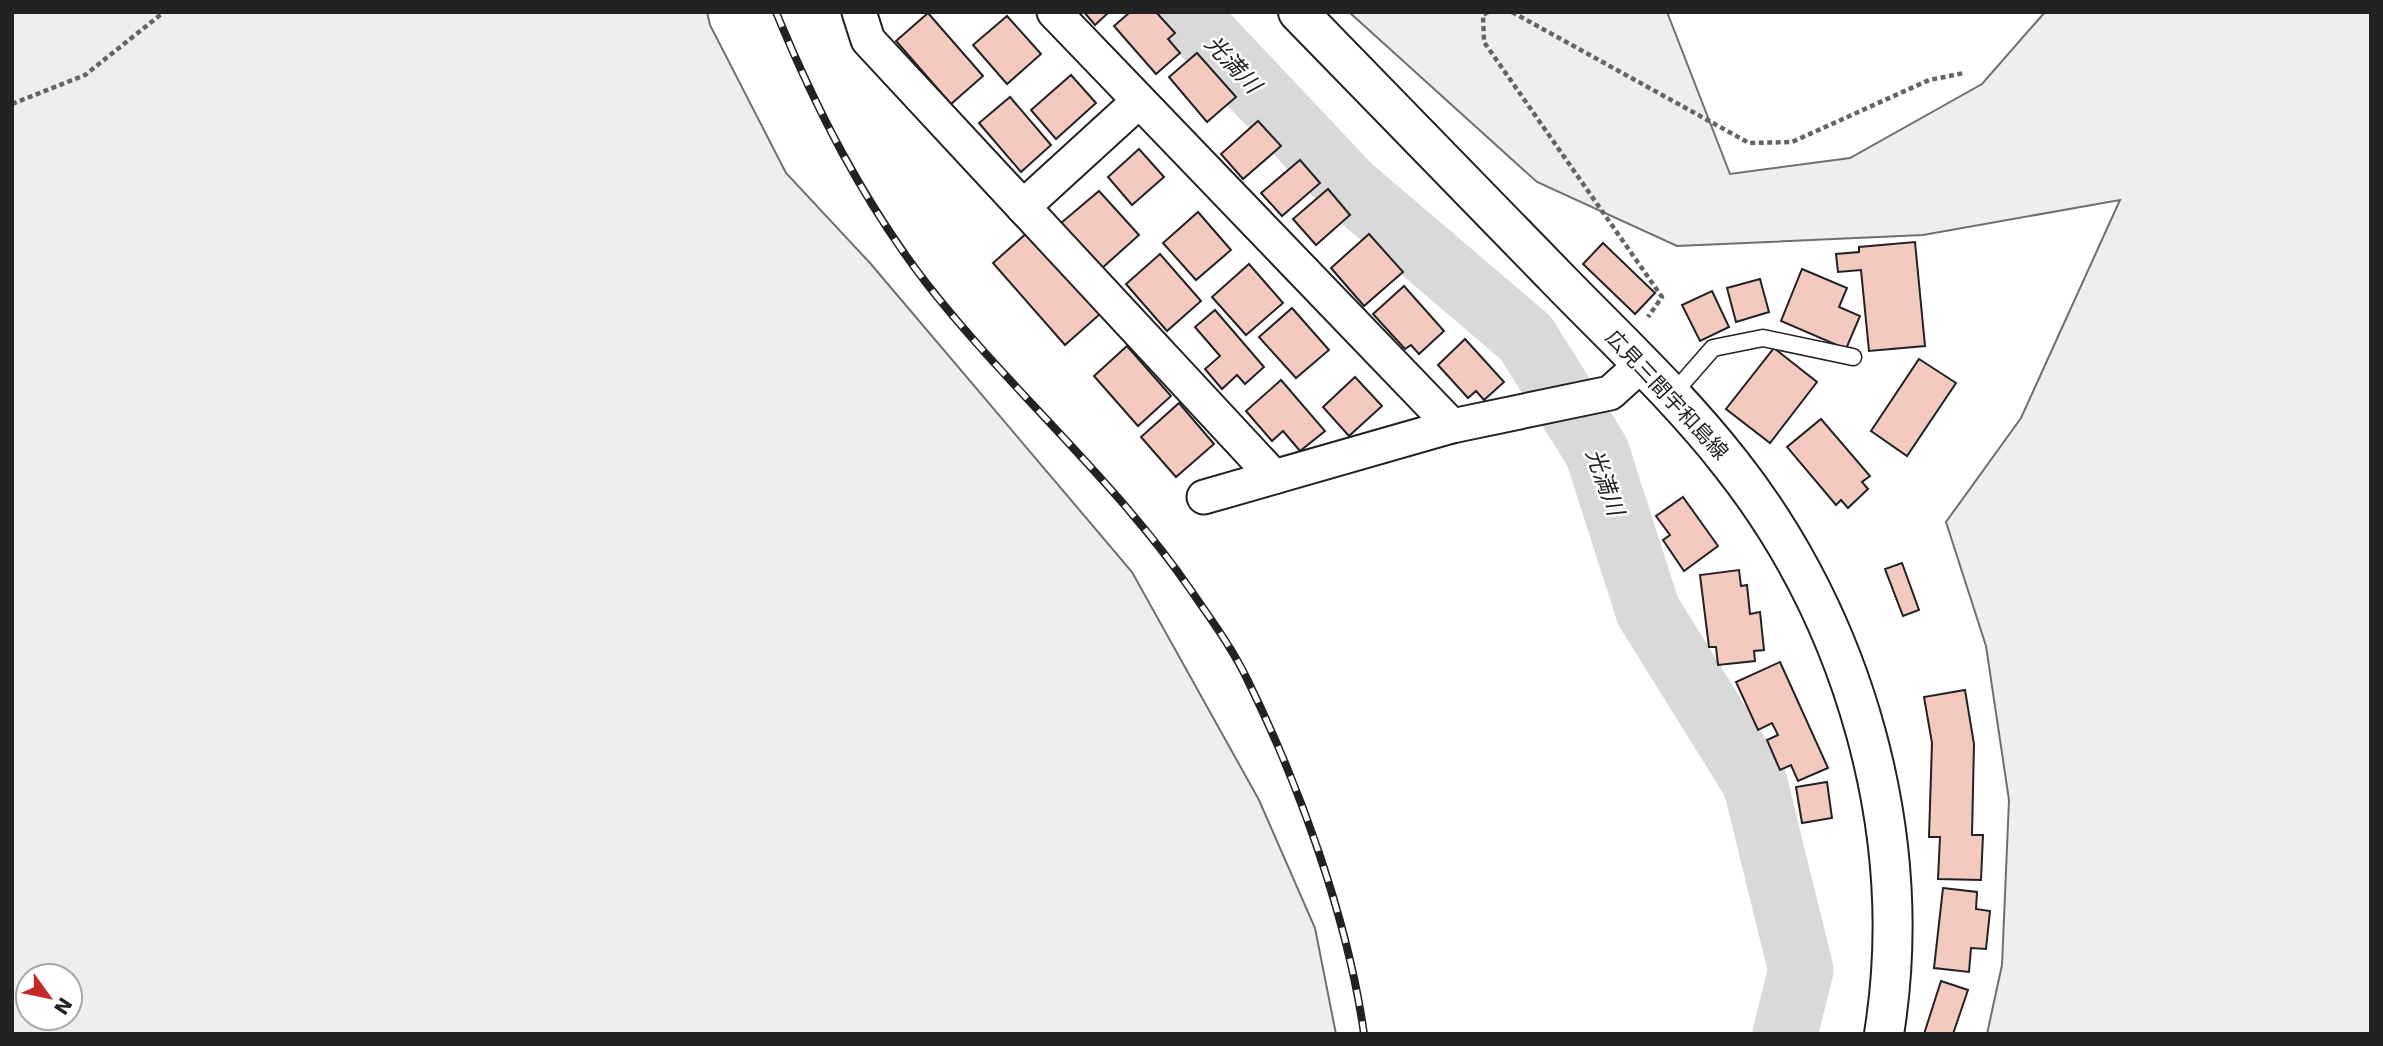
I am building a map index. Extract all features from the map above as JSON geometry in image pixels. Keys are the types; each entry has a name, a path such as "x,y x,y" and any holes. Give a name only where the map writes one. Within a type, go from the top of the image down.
{"main road":[{"name":"広見三間宇和島線","path":"1298,12 1671,396 1732,464 1769,515 1804,576 1840,656 1870,750 1886,826 1891,963 1884,1034"}],"street":[{"path":"859,12 868,40 1274,477"},
{"path":"1054,12 1452,426"},
{"path":"1023,206 1139,101"},
{"path":"1205,497 1452,426 1610,393 1633,358"}],"lane":[{"path":"1671,396 1713,348 1763,338 1853,357"}],"path":[{"path":"12,104 85,75 164,12"},
{"path":"1488,12 1483,15 1484,42 1661,297 1633,358"},
{"path":"1512,12 1749,143 1792,142 1930,80 1964,73"}],"shaded area":[{"path":"12,12 707,12 710,25 786,173 870,263 1132,572 1259,800 1315,928 1336,1034 12,1034"},
{"path":"1349,12 1667,12 1730,174 1850,158 1982,84 2045,12 2371,12 2371,1034 1987,1034 2002,965 2009,800 1986,646 1946,522 2021,418 2120,200 1923,235 1677,246 1537,182"}],"building":[{"path":"1084,12 1109,12 1095,25"},
{"path":"1130,12 1156,12 1175,33 1168,39 1180,53 1156,74 1114,26"},
{"path":"928,13 983,76 951,104 896,41"},
{"path":"1007,16 1041,54 1007,84 973,45"},
{"path":"1197,53 1236,97 1207,122 1169,77"},
{"path":"1071,75 1096,103 1056,139 1031,110"},
{"path":"1010,97 1051,145 1021,172 979,123"},
{"path":"1258,121 1281,146 1243,179 1221,154"},
{"path":"1139,149 1164,177 1132,205 1108,177"},
{"path":"1300,160 1320,183 1282,216 1261,193"},
{"path":"1328,189 1350,215 1316,245 1293,219"},
{"path":"1099,191 1139,235 1101,269 1061,223"},
{"path":"1198,212 1231,250 1196,280 1163,243"},
{"path":"1028,232 1100,314 1065,345 993,263"},
{"path":"1369,234 1403,272 1364,306 1331,268"},
{"path":"1915,242 1925,346 1869,351 1861,270 1838,272 1836,254 1859,252 1859,247"},
{"path":"1603,243 1655,293 1635,314 1583,264"},
{"path":"1160,254 1201,301 1167,331 1126,284"},
{"path":"1249,264 1283,303 1246,335 1212,297"},
{"path":"1802,269 1847,288 1839,307 1860,316 1846,349 1781,321"},
{"path":"1760,279 1769,312 1736,322 1727,288"},
{"path":"1404,286 1444,331 1419,354 1411,345 1405,349 1373,314"},
{"path":"1712,291 1729,327 1700,341 1682,305"},
{"path":"1292,308 1329,350 1296,378 1259,337"},
{"path":"1215,310 1264,367 1245,384 1237,375 1222,389 1205,369 1220,356 1195,327"},
{"path":"1465,339 1504,382 1484,400 1476,391 1468,398 1438,365"},
{"path":"1127,346 1171,396 1138,426 1094,376"},
{"path":"1774,348 1817,382 1770,443 1726,409"},
{"path":"1919,359 1956,383 1907,456 1871,431"},
{"path":"1355,377 1382,406 1349,436 1323,407"},
{"path":"1281,380 1325,431 1300,451 1283,431 1272,441 1246,411"},
{"path":"1179,403 1214,444 1176,477 1141,437"},
{"path":"1821,419 1870,476 1862,482 1868,489 1848,508 1841,500 1836,505 1787,447"},
{"path":"1683,497 1718,546 1684,571 1663,540 1670,535 1656,516"},
{"path":"1902,563 1919,610 1903,616 1885,569"},
{"path":"1739,570 1741,586 1747,585 1750,614 1760,612 1764,650 1754,651 1755,661 1718,665 1716,647 1709,647 1700,575"},
{"path":"1780,662 1828,768 1798,781 1791,765 1780,770 1767,740 1778,735 1772,723 1758,730 1736,682"},
{"path":"1965,690 1974,744 1972,835 1983,835 1981,880 1938,879 1940,837 1929,837 1932,743 1924,697"},
{"path":"1827,782 1832,818 1802,823 1796,787"},
{"path":"1943,888 1977,892 1976,909 1990,911 1986,949 1971,948 1969,972 1934,968"},
{"path":"1941,981 1968,990 1953,1034 1924,1034"}],"waterway":[{"name":"光満川","path":"1184,12 1350,188 1526,338 1597,452 1648,611 1755,783 1801,970 1785,1034"}],"railway":[{"path":"776,12 807,84 842,153 904,252 927,284 992,361 1129,510 1190,589 1235,657 1267,721 1319,853 1346,945 1364,1034"}]}
